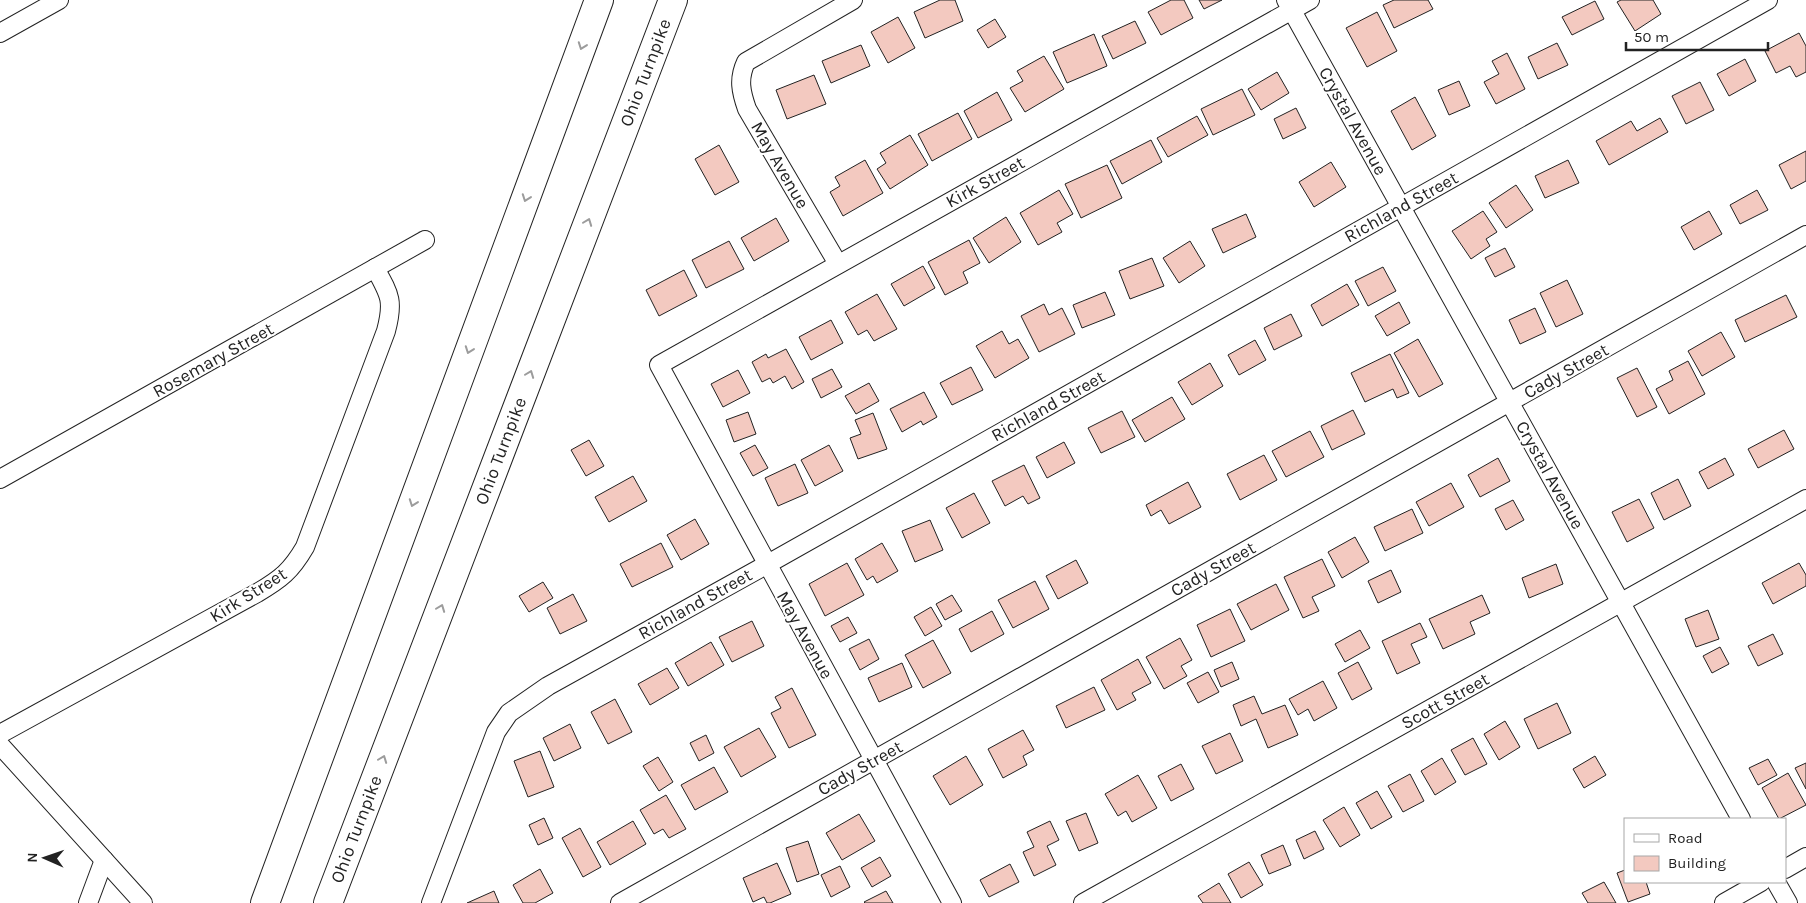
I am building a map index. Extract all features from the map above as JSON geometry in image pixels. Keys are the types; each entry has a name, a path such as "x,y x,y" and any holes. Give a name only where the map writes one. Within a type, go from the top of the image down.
{"highway":[{"path":"264,903 599,0"},
{"name":"Ohio Turnpike","path":"328,903 673,0"}],"street":[{"path":"0,33 59,0"},
{"name":"May Avenue","path":"838,264 747,109 740,81 746,62 853,0"},
{"name":"Kirk Street","path":"659,365 1289,5 1310,0"},
{"name":"Richland Street","path":"431,903 496,732 509,713 548,686 1768,0"},
{"name":"Crystal Avenue","path":"1289,5 1740,818"},
{"name":"Cady Street","path":"620,903 1806,235"},
{"name":"Rosemary Street","path":"0,480 425,240"},
{"name":"Kirk Street","path":"0,734 278,581 294,566 305,547 392,311 388,291 375,268"},
{"name":"May Avenue","path":"659,365 766,565 952,903"},
{"name":"Scott Street","path":"1083,903 1806,499"},
{"path":"0,745 143,903"},
{"path":"1786,868 1806,857"},
{"path":"88,903 104,860"},
{"path":"1724,903 1759,883"},
{"path":"1777,883 1788,903"}],"building":[{"path":"940,0 955,0 963,21 925,38 914,12"},
{"path":"1171,0 1184,0 1193,18 1161,35 1148,12"},
{"path":"1199,0 1222,0 1204,9"},
{"path":"1394,0 1428,0 1433,9 1394,28 1383,5"},
{"path":"1621,0 1653,0 1661,14 1635,31 1617,2"},
{"path":"1595,1 1604,19 1572,35 1562,17"},
{"path":"1377,12 1397,51 1367,67 1346,28"},
{"path":"898,17 915,48 888,63 871,32"},
{"path":"995,19 1006,37 988,48 977,30"},
{"path":"1135,21 1146,43 1113,59 1102,36"},
{"path":"1799,33 1806,46 1806,72 1796,77 1790,66 1776,73 1765,51"},
{"path":"1094,34 1107,66 1067,83 1053,52"},
{"path":"1557,43 1568,65 1538,79 1528,57"},
{"path":"861,45 870,66 831,83 822,61"},
{"path":"1507,53 1525,89 1496,104 1484,82 1499,74 1492,61"},
{"path":"1044,56 1064,89 1025,112 1010,88 1023,81 1017,71"},
{"path":"1745,59 1756,81 1729,96 1717,74"},
{"path":"1277,72 1289,93 1261,110 1248,89"},
{"path":"814,75 826,104 787,119 776,90"},
{"path":"1459,81 1470,106 1449,115 1438,90"},
{"path":"1700,82 1714,110 1686,124 1672,96"},
{"path":"1242,89 1255,115 1213,135 1201,109"},
{"path":"997,92 1012,120 978,138 964,111"},
{"path":"1415,97 1436,136 1412,150 1391,111"},
{"path":"1296,108 1306,128 1283,139 1274,119"},
{"path":"958,113 972,139 932,161 918,134"},
{"path":"1197,116 1208,135 1168,157 1157,138"},
{"path":"1660,118 1668,132 1609,165 1596,141 1631,121 1637,131"},
{"path":"910,135 928,165 890,189 877,169 886,163 880,153"},
{"path":"1151,140 1162,162 1122,184 1110,161"},
{"path":"719,145 739,182 715,195 695,159"},
{"path":"1806,151 1806,181 1791,189 1779,165"},
{"path":"865,160 883,193 843,216 830,192 840,186 835,177"},
{"path":"1568,160 1579,183 1545,198 1535,176"},
{"path":"1331,162 1346,187 1314,207 1299,182"},
{"path":"1107,165 1122,198 1081,218 1065,184"},
{"path":"1516,185 1533,210 1506,228 1489,203"},
{"path":"1059,190 1073,214 1057,223 1062,232 1038,245 1020,213"},
{"path":"1757,190 1768,210 1740,224 1730,205"},
{"path":"1483,211 1497,232 1486,239 1490,246 1471,259 1452,231"},
{"path":"1709,211 1722,234 1694,250 1681,227"},
{"path":"1246,214 1256,237 1223,253 1212,229"},
{"path":"1006,217 1021,242 989,263 973,238"},
{"path":"776,218 789,241 754,261 741,238"},
{"path":"969,240 980,263 963,272 968,283 945,295 928,262"},
{"path":"729,241 744,269 706,288 692,260"},
{"path":"1190,241 1205,266 1179,283 1163,258"},
{"path":"1505,248 1515,267 1495,277 1485,258"},
{"path":"1152,258 1164,286 1130,299 1119,271"},
{"path":"923,266 935,288 904,306 891,284"},
{"path":"1383,267 1396,291 1368,306 1355,281"},
{"path":"684,270 697,296 659,316 646,290"},
{"path":"1567,280 1583,314 1556,327 1540,293"},
{"path":"1347,284 1359,305 1322,326 1311,305"},
{"path":"1105,292 1115,315 1082,328 1073,305"},
{"path":"877,294 897,329 874,341 867,330 858,335 845,312"},
{"path":"1786,295 1797,317 1745,342 1735,320"},
{"path":"1399,302 1410,323 1387,336 1375,316"},
{"path":"1044,304 1049,315 1062,308 1075,334 1039,352 1021,316"},
{"path":"1535,308 1546,332 1520,344 1509,320"},
{"path":"1291,314 1302,336 1274,350 1264,328"},
{"path":"831,320 843,343 811,360 799,337"},
{"path":"1002,331 1009,344 1018,339 1029,358 995,378 976,346"},
{"path":"1721,332 1735,357 1702,376 1688,351"},
{"path":"1418,339 1443,384 1419,397 1394,353"},
{"path":"1255,340 1266,360 1239,375 1228,355"},
{"path":"786,349 804,382 792,389 785,376 773,383 770,378 762,382 752,362 766,354 768,358"},
{"path":"1390,354 1409,393 1397,398 1393,389 1365,402 1351,373"},
{"path":"1688,361 1705,394 1669,414 1656,389 1673,380 1669,371"},
{"path":"1210,363 1223,386 1192,405 1178,382"},
{"path":"971,367 983,390 952,405 940,383"},
{"path":"1637,368 1657,407 1637,417 1617,378"},
{"path":"832,369 842,387 821,398 812,379"},
{"path":"738,370 750,393 723,407 711,384"},
{"path":"869,383 879,401 856,414 845,396"},
{"path":"924,392 937,417 923,425 921,421 902,432 890,409"},
{"path":"1172,397 1185,419 1145,442 1132,420"},
{"path":"1353,410 1365,434 1332,450 1321,426"},
{"path":"1122,411 1135,437 1101,453 1088,428"},
{"path":"748,412 756,434 734,442 726,420"},
{"path":"873,413 887,449 858,459 850,438 861,434 855,420"},
{"path":"1784,430 1794,449 1758,468 1748,449"},
{"path":"1310,431 1324,457 1286,477 1272,451"},
{"path":"589,440 604,466 586,476 571,450"},
{"path":"1064,442 1075,463 1047,478 1036,457"},
{"path":"755,445 768,468 753,476 740,453"},
{"path":"829,445 843,471 815,486 801,460"},
{"path":"1264,455 1277,480 1240,500 1227,474"},
{"path":"1498,458 1510,481 1480,497 1468,475"},
{"path":"1725,458 1734,475 1708,489 1699,472"},
{"path":"795,464 808,493 778,506 765,478"},
{"path":"1024,465 1040,498 1028,504 1023,496 1005,506 992,481"},
{"path":"633,476 647,501 609,522 595,497"},
{"path":"1678,479 1691,506 1664,520 1651,493"},
{"path":"1188,482 1201,507 1169,524 1161,510 1151,516 1146,505"},
{"path":"1451,483 1464,507 1429,526 1416,502"},
{"path":"974,493 990,523 962,538 946,508"},
{"path":"1639,499 1654,528 1627,542 1612,512"},
{"path":"1513,500 1524,520 1506,530 1495,509"},
{"path":"1412,509 1423,533 1385,551 1374,527"},
{"path":"695,519 709,544 681,560 667,535"},
{"path":"930,520 943,550 915,562 902,531"},
{"path":"1355,537 1369,562 1342,578 1328,552"},
{"path":"661,543 673,567 632,587 620,564"},
{"path":"882,543 898,571 877,583 873,576 867,580 855,559"},
{"path":"1322,559 1335,586 1312,597 1319,611 1303,618 1284,577"},
{"path":"1076,560 1088,583 1058,599 1046,576"},
{"path":"847,563 864,595 825,616 809,584"},
{"path":"1799,563 1806,575 1806,586 1773,604 1762,583"},
{"path":"1556,564 1563,584 1529,598 1522,578"},
{"path":"1391,570 1401,592 1378,603 1368,581"},
{"path":"1035,581 1049,609 1013,628 998,600"},
{"path":"543,582 553,598 529,612 519,596"},
{"path":"1276,584 1289,610 1251,630 1237,604"},
{"path":"573,594 587,621 560,634 547,608"},
{"path":"952,595 962,611 945,620 936,604"},
{"path":"1482,595 1490,613 1470,622 1475,634 1443,649 1429,619"},
{"path":"931,607 942,626 925,636 914,617"},
{"path":"1230,609 1245,641 1211,657 1197,625"},
{"path":"1708,610 1719,639 1696,647 1685,619"},
{"path":"992,611 1004,634 971,652 959,629"},
{"path":"848,617 857,633 840,642 831,626"},
{"path":"752,621 764,646 732,662 719,637"},
{"path":"1420,623 1427,637 1411,644 1420,663 1397,674 1382,641"},
{"path":"1360,630 1370,648 1345,662 1335,644"},
{"path":"1773,634 1783,654 1758,666 1748,646"},
{"path":"1180,638 1192,660 1181,666 1187,676 1164,689 1146,657"},
{"path":"869,639 879,659 860,670 849,649"},
{"path":"933,640 951,673 923,688 905,655"},
{"path":"711,642 724,665 688,686 675,663"},
{"path":"1720,647 1729,664 1712,673 1703,656"},
{"path":"1138,659 1151,683 1132,693 1136,700 1117,710 1101,680"},
{"path":"1232,662 1239,679 1221,687 1214,670"},
{"path":"1358,662 1372,689 1352,700 1338,673"},
{"path":"902,663 912,687 879,702 868,678"},
{"path":"667,668 679,688 650,705 638,684"},
{"path":"1208,672 1219,692 1198,703 1187,683"},
{"path":"1323,681 1337,708 1314,721 1308,709 1298,715 1289,699"},
{"path":"1094,687 1105,710 1066,728 1056,706"},
{"path":"792,688 816,735 789,748 771,713 781,708 775,697"},
{"path":"1254,696 1262,714 1285,705 1298,735 1268,748 1256,719 1241,726 1233,705"},
{"path":"615,699 632,732 608,744 591,712"},
{"path":"1557,703 1571,733 1538,749 1524,719"},
{"path":"1505,721 1520,747 1499,760 1484,734"},
{"path":"570,724 581,748 554,761 543,738"},
{"path":"759,728 776,757 741,777 724,747"},
{"path":"1023,730 1034,750 1023,756 1027,765 1003,778 988,749"},
{"path":"1230,733 1243,761 1216,774 1202,746"},
{"path":"706,735 714,753 699,761 690,743"},
{"path":"1473,738 1487,764 1465,775 1451,750"},
{"path":"540,751 554,787 528,797 514,761"},
{"path":"966,756 983,785 950,805 933,776"},
{"path":"1595,756 1606,775 1584,788 1573,769"},
{"path":"658,757 673,782 659,791 643,766"},
{"path":"1442,758 1456,782 1435,795 1421,771"},
{"path":"1768,759 1777,775 1758,785 1749,768"},
{"path":"1806,763 1806,789 1795,768"},
{"path":"1181,764 1194,789 1171,801 1158,776"},
{"path":"714,767 728,792 695,810 681,785"},
{"path":"1788,773 1806,805 1778,818 1762,788"},
{"path":"1410,774 1424,801 1403,812 1388,786"},
{"path":"1138,775 1157,808 1132,822 1126,811 1118,816 1105,794"},
{"path":"1377,791 1392,817 1371,829 1356,803"},
{"path":"666,795 686,829 669,838 663,829 654,834 640,810"},
{"path":"1344,807 1360,835 1340,847 1323,820"},
{"path":"1086,813 1098,843 1079,851 1066,821"},
{"path":"859,814 875,841 842,860 826,833"},
{"path":"544,818 553,838 538,845 529,825"},
{"path":"633,821 646,844 610,865 597,842"},
{"path":"1050,821 1059,840 1047,846 1056,865 1034,876 1023,852 1034,847 1027,832"},
{"path":"580,828 601,867 583,877 562,838"},
{"path":"1315,831 1324,849 1304,859 1296,840"},
{"path":"808,841 819,874 797,882 786,848"},
{"path":"1283,845 1291,865 1269,874 1261,855"},
{"path":"880,857 891,876 872,887 861,868"},
{"path":"1249,862 1263,885 1241,898 1228,874"},
{"path":"777,863 791,894 770,903 767,903 764,897 753,902 743,878"},
{"path":"1010,864 1019,882 989,897 980,880"},
{"path":"840,866 850,887 831,897 821,875"},
{"path":"540,869 553,893 535,903 523,903 513,885"},
{"path":"1624,870 1624,883 1646,883 1650,894 1628,902 1617,873"},
{"path":"1604,882 1616,903 1588,903 1582,893"},
{"path":"1219,883 1231,903 1203,903 1198,896"},
{"path":"494,891 499,903 467,903"},
{"path":"886,891 893,903 864,902"}]}
